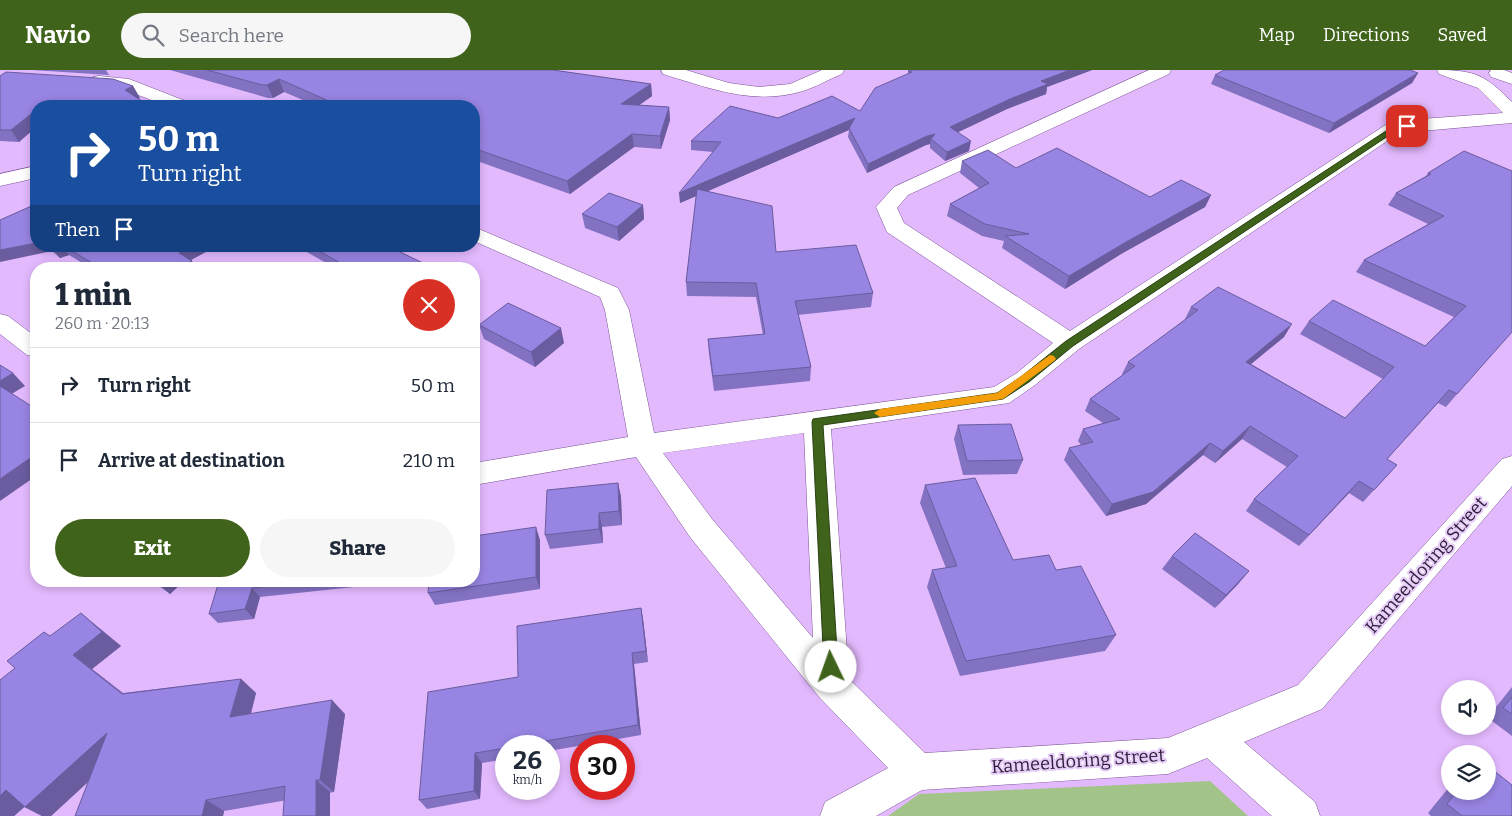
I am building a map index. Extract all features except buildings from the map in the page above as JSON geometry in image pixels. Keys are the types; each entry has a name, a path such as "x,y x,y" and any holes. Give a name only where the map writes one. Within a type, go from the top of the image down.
{"street":[{"path":"669,70 733,90 763,93 790,89 836,70"},
{"path":"1070,343 895,227 886,207 901,191 1162,70"},
{"path":"1445,70 1498,76 1512,112"},
{"path":"87,80 124,83 167,100"},
{"path":"480,473 643,445 1000,396 1026,379 1070,343 1394,128 1512,118"},
{"path":"0,180 30,173"},
{"path":"480,236 610,293 618,310 643,445 701,528 832,686 918,772"},
{"path":"0,322 30,344"},
{"path":"817,422 832,686"},
{"name":"Kameeldoring Street","path":"839,816 918,772 1168,756 1310,696 1512,467"},
{"path":"1211,738 1301,816"}],"green space":[{"path":"1210,781 1248,816 888,816 919,794"}],"slow traffic":[{"path":"880,413 1000,396 1026,379 1050,359"}],"route":[{"path":"831,667 817,422 1000,396 1026,379 1070,343 1394,128 1407,126"}]}
